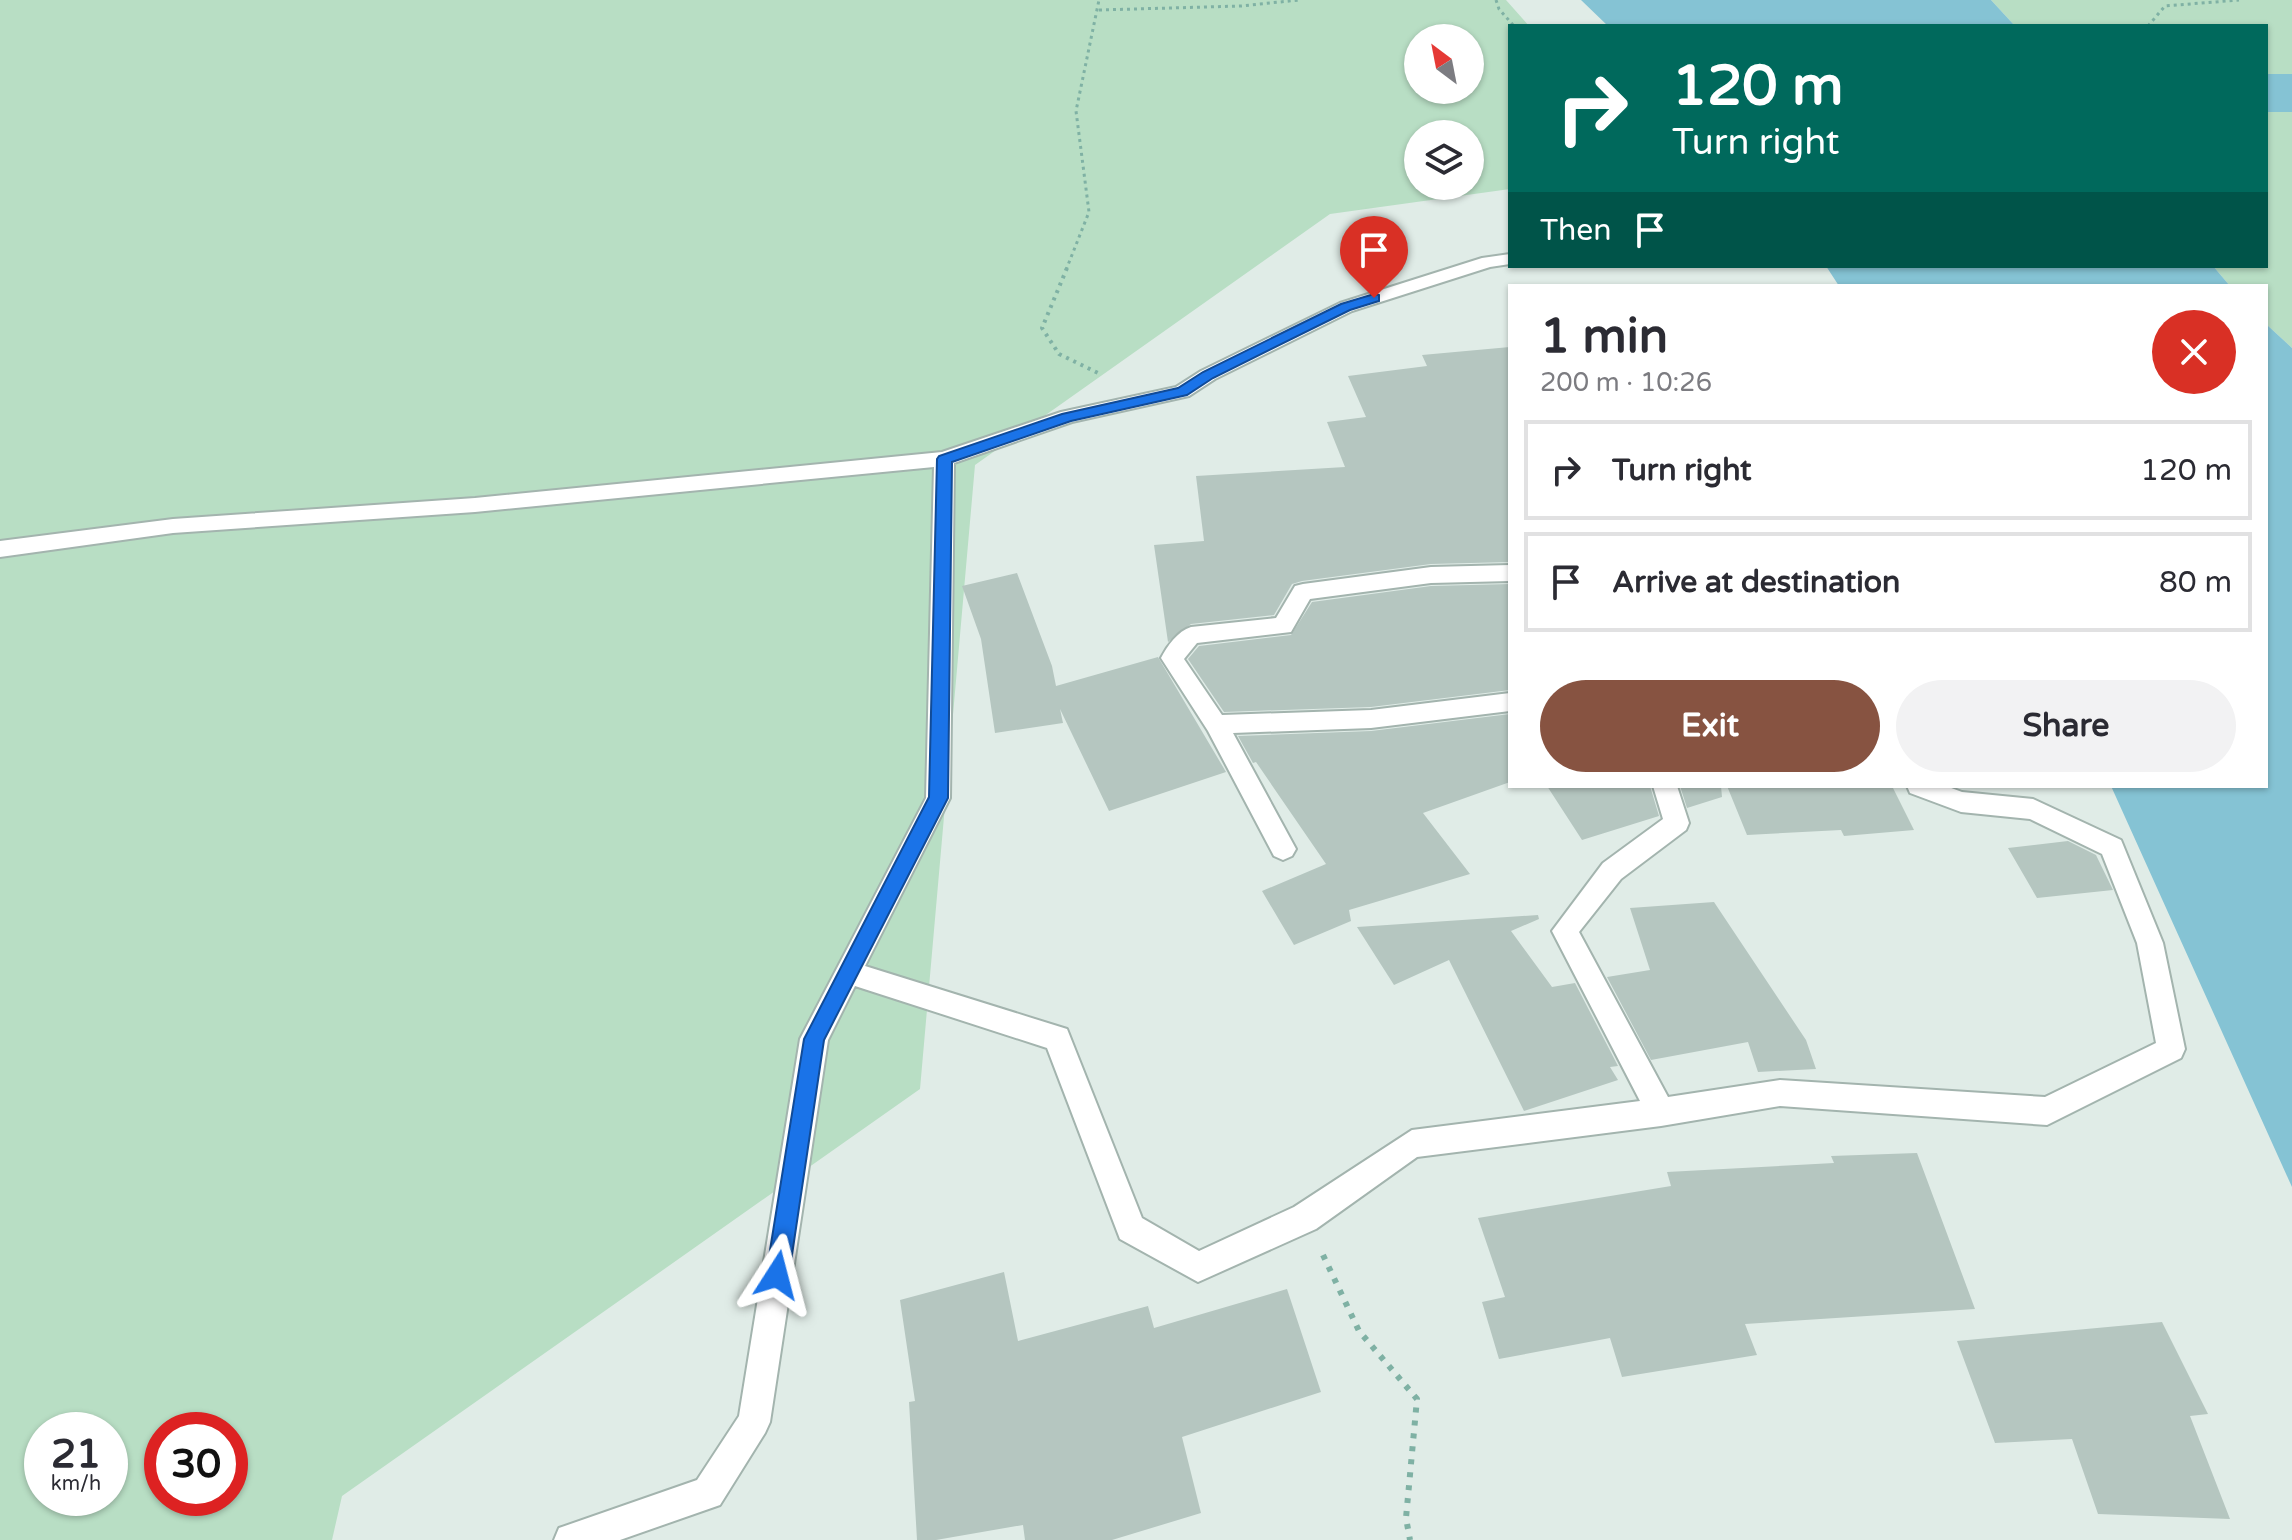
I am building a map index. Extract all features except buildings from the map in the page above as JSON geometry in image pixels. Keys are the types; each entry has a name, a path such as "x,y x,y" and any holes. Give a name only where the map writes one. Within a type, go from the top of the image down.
{"street":[{"path":"0,549 173,526 475,505 944,459 1068,417 1182,392 1208,375 1346,307 1488,262 1508,259"},
{"path":"571,1540 708,1493 754,1422 814,1039 938,798 944,459"},
{"path":"1283,849 1216,724 1172,658 1191,635 1283,626 1303,592 1431,575 1508,573"},
{"path":"1216,724 1371,719 1508,702"},
{"path":"1661,1112 1565,931 1612,871 1677,823 1666,788"},
{"path":"850,973 1057,1038 1131,1228 1198,1267 1305,1218 1412,1144 1661,1112 1780,1093 2047,1111 2171,1049 2150,943 2112,847 2033,809 1961,802 1924,788"}],"path":[{"path":"1099,0 1076,111 1089,212 1042,328 1059,354 1101,375"},
{"path":"1099,10 1241,6 1299,0"},
{"path":"1496,0 1499,9 1512,24"},
{"path":"2150,24 2165,6 2239,0"},
{"path":"1305,1218 1359,1331 1417,1399 1406,1518 1410,1540"}],"green space":[{"path":"0,0 1506,0 1527,24 1508,24 1508,189 1484,193 1484,120 1404,120 1404,200 1431,200 1330,214 975,465 920,1089 342,1496 332,1540 0,1540"},
{"path":"1991,0 2292,0 2292,348 2268,326 2268,284 2228,284 2215,268 2268,268 2268,24 2013,24"}],"water":[{"path":"1581,0 1991,0 2013,24 1606,24"},
{"path":"1827,268 2215,268 2228,284 1838,284"},
{"path":"2268,326 2292,348 2292,1187 2112,788 2268,788"}],"waterway":[{"path":"2268,93 2292,93"}],"route":[{"path":"777,1275 814,1039 938,798 944,459 1068,417 1182,392 1208,375 1346,307 1374,298"}]}
